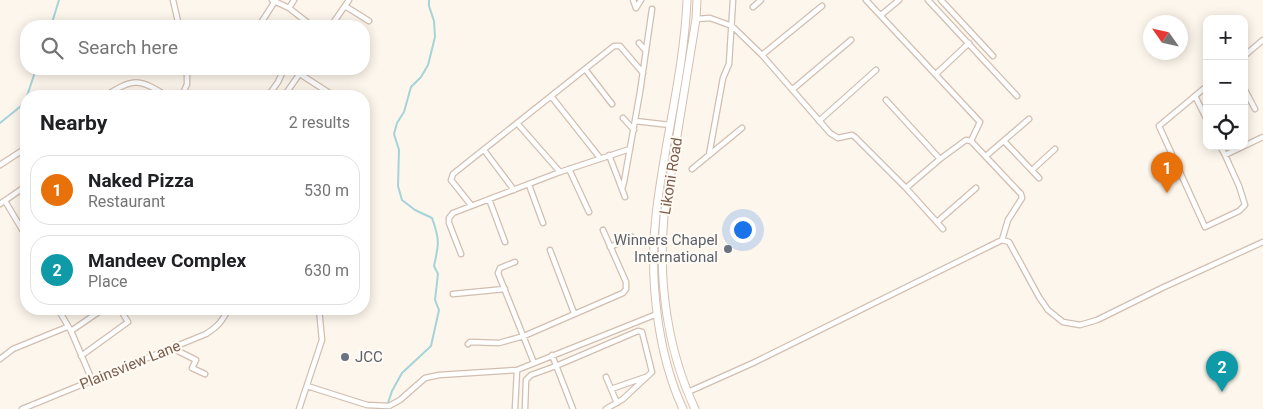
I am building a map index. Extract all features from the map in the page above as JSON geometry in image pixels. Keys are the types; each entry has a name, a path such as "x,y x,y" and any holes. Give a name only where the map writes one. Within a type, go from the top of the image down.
{"main road":[{"name":"Likoni Road","path":"681,408 668,369 657,314 654,229 682,52 687,0"},
{"name":"Likoni Road","path":"695,409 674,350 666,312 663,276 663,222 696,19 697,0"},
{"path":"657,314 666,312"}],"street":[{"path":"173,0 178,20"},
{"path":"289,8 294,0"},
{"path":"336,20 349,0"},
{"path":"633,0 636,8 641,0"},
{"path":"709,155 723,78 729,64 733,0"},
{"path":"753,6 761,0"},
{"path":"866,0 980,122 971,141"},
{"path":"881,15 899,0"},
{"path":"928,0 1017,96"},
{"path":"941,0 993,56"},
{"path":"262,20 273,1 289,8 305,20"},
{"path":"345,6 367,20"},
{"path":"762,55 822,6"},
{"path":"622,189 634,130 652,9"},
{"path":"696,19 710,18 732,26 762,55 830,134 838,138 852,135 855,137 906,188 943,229"},
{"path":"792,89 851,40"},
{"path":"1248,53 1263,40"},
{"path":"638,43 646,51"},
{"path":"936,74 969,44"},
{"path":"471,205 451,178 453,174 585,69 617,45 643,73"},
{"path":"585,69 612,104"},
{"path":"819,121 876,70"},
{"path":"184,90 187,75"},
{"path":"272,90 281,75"},
{"path":"278,82 289,88 299,75"},
{"path":"302,75 325,90"},
{"path":"116,90 134,82 143,83 156,90"},
{"path":"1203,89 1159,126 1205,226 1239,211 1245,205 1241,190 1222,150"},
{"path":"551,96 600,158"},
{"path":"1194,96 1203,113"},
{"path":"1248,96 1255,109"},
{"path":"886,100 940,159"},
{"path":"622,118 634,130"},
{"path":"986,156 1029,118"},
{"path":"635,121 670,125"},
{"path":"517,123 560,172"},
{"path":"692,169 742,128"},
{"path":"1225,155 1263,138"},
{"path":"906,188 966,140 971,141 1022,198 1008,220 1002,240"},
{"path":"1004,141 1039,178"},
{"path":"461,254 449,220 453,213 560,172 630,149"},
{"path":"1032,170 1055,149"},
{"path":"484,150 514,190"},
{"path":"0,166 20,152"},
{"path":"609,155 625,198"},
{"path":"569,169 589,212"},
{"path":"528,185 543,223"},
{"path":"937,222 976,188"},
{"path":"20,190 2,202 20,228"},
{"path":"489,199 505,242"},
{"path":"468,344 470,342 505,342 524,336 623,293 626,289 626,282 603,230"},
{"path":"610,247 632,237"},
{"path":"688,392 753,363 1002,240 1008,242 1039,298 1048,310 1063,322 1080,325 1096,320 1263,242"},
{"path":"550,250 574,313"},
{"path":"515,262 498,270 534,363"},
{"path":"453,294 505,289"},
{"path":"307,386 367,405 381,406 394,404 418,382 432,376 517,370 657,314"},
{"path":"61,315 71,331 92,380"},
{"path":"71,331 94,315"},
{"path":"81,356 128,322 124,315"},
{"name":"Plainsview Lane","path":"22,409 206,334 217,327 226,315"},
{"path":"299,409 322,340 320,315"},
{"path":"0,359 13,349 67,326"},
{"path":"525,409 526,380 530,375 638,331 642,332 652,370 650,376 617,403 606,409"},
{"path":"172,348 196,360 192,368 205,374"},
{"path":"552,355 573,409"},
{"path":"515,409 517,370"},
{"path":"611,389 650,376"},
{"path":"606,377 617,403"}],"waterway":[{"path":"53,20 59,0"},
{"path":"386,409 392,391 402,373 431,346 439,310 435,300 438,274 434,266 438,247 436,232 432,218 415,210 402,200 398,186 399,150 394,134 397,123 404,112 411,87 421,77 428,65 435,37 434,21 429,0"},
{"path":"29,90 34,75"},
{"path":"0,123 20,107"}],"place":[{"name":"Naked Pizza","path":"1167,193"},
{"name":"Winners Chapel International","path":"728,249"},
{"name":"JCC","path":"345,357"},
{"name":"Mandeev Complex","path":"1222,392"}]}
